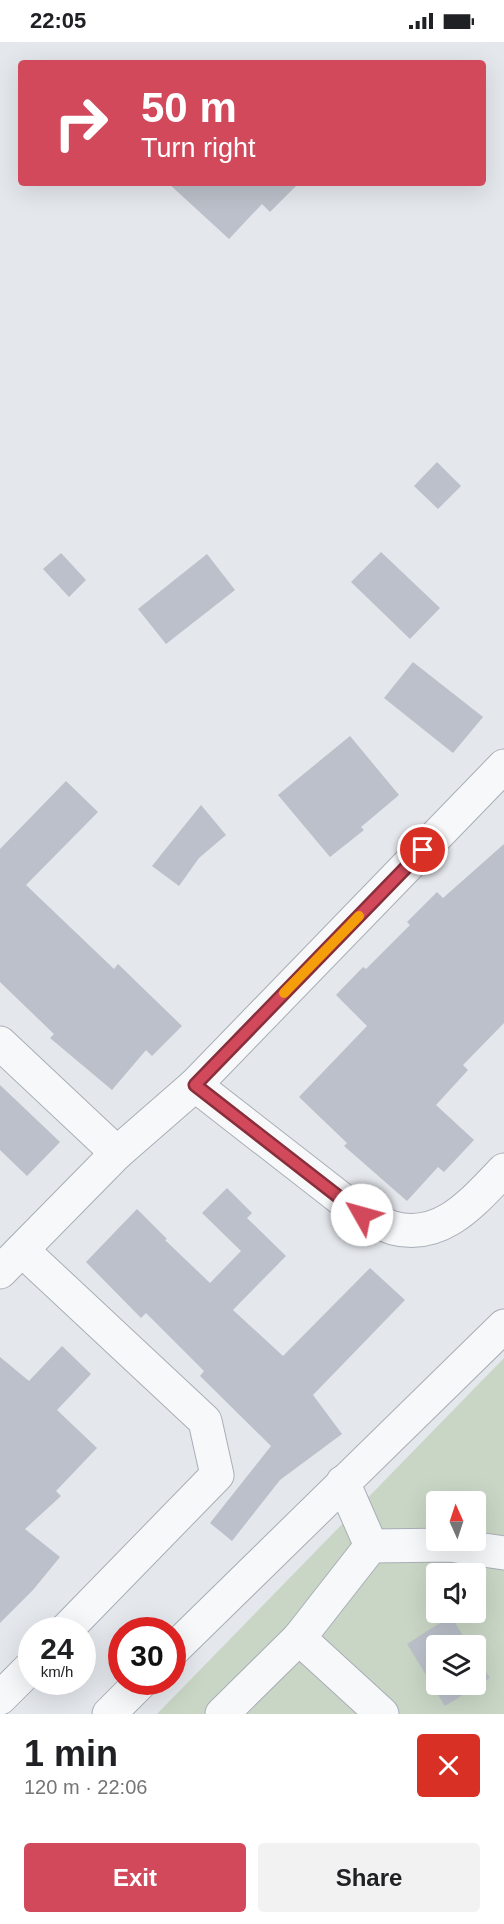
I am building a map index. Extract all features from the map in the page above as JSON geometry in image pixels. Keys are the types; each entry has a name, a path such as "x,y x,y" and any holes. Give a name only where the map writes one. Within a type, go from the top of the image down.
{"street":[{"path":"79,1617 218,1475 205,1421 11,1261 117,1153 195,1085 504,766"},
{"path":"0,1043 117,1153"},
{"path":"195,1085 362,1215 394,1228 420,1229 441,1224 465,1211 504,1170"},
{"path":"186,1637 504,1326"},
{"path":"343,1482 371,1546"},
{"path":"371,1546 449,1545 504,1553"},
{"path":"222,1714 299,1638 371,1546"},
{"path":"299,1638 382,1714"},
{"path":"0,1698 18,1680"},
{"path":"109,1714 128,1695"}],"green space":[{"path":"504,1358 504,1714 157,1714 176,1695 186,1695 186,1684"}],"building":[{"path":"171,186 296,186 270,212 262,204 229,239"},
{"path":"437,462 461,486 438,509 414,486"},
{"path":"381,552 440,608 410,639 351,582"},
{"path":"61,553 86,580 69,597 43,569"},
{"path":"207,554 235,590 166,644 138,609"},
{"path":"413,662 483,717 453,753 384,698"},
{"path":"350,736 399,795 361,827 364,830 330,857 278,795"},
{"path":"66,781 98,812 26,885 114,969 118,964 182,1026 152,1056 146,1050 112,1090 50,1038 54,1034 0,982 0,849"},
{"path":"201,805 226,835 199,858 179,886 152,866"},
{"path":"504,844 504,1023 463,1065 468,1070 436,1105 474,1140 444,1172 438,1167 407,1201 344,1146 347,1143 299,1097 367,1026 336,995 410,925 407,922 437,892 443,898"},
{"path":"0,1085 60,1142 27,1176 0,1150"},
{"path":"227,1188 252,1213 247,1218 286,1256 233,1310 283,1356 370,1268 405,1300 313,1395 342,1434 280,1480 232,1541 210,1523 271,1446 200,1376 204,1371 146,1313 141,1318 86,1262 137,1209 167,1239 165,1240 210,1283 241,1251 202,1213"},
{"path":"62,1346 91,1374 57,1410 97,1448 56,1491 61,1496 25,1529 60,1557 33,1590 0,1623 0,1357 29,1381"},
{"path":"440,1623 455,1623 462,1635 426,1635 426,1675 407,1644"},
{"path":"438,1695 463,1695 445,1706"}],"slow traffic":[{"path":"284,993 359,916"}],"route":[{"path":"362,1215 195,1085 423,850"}]}
